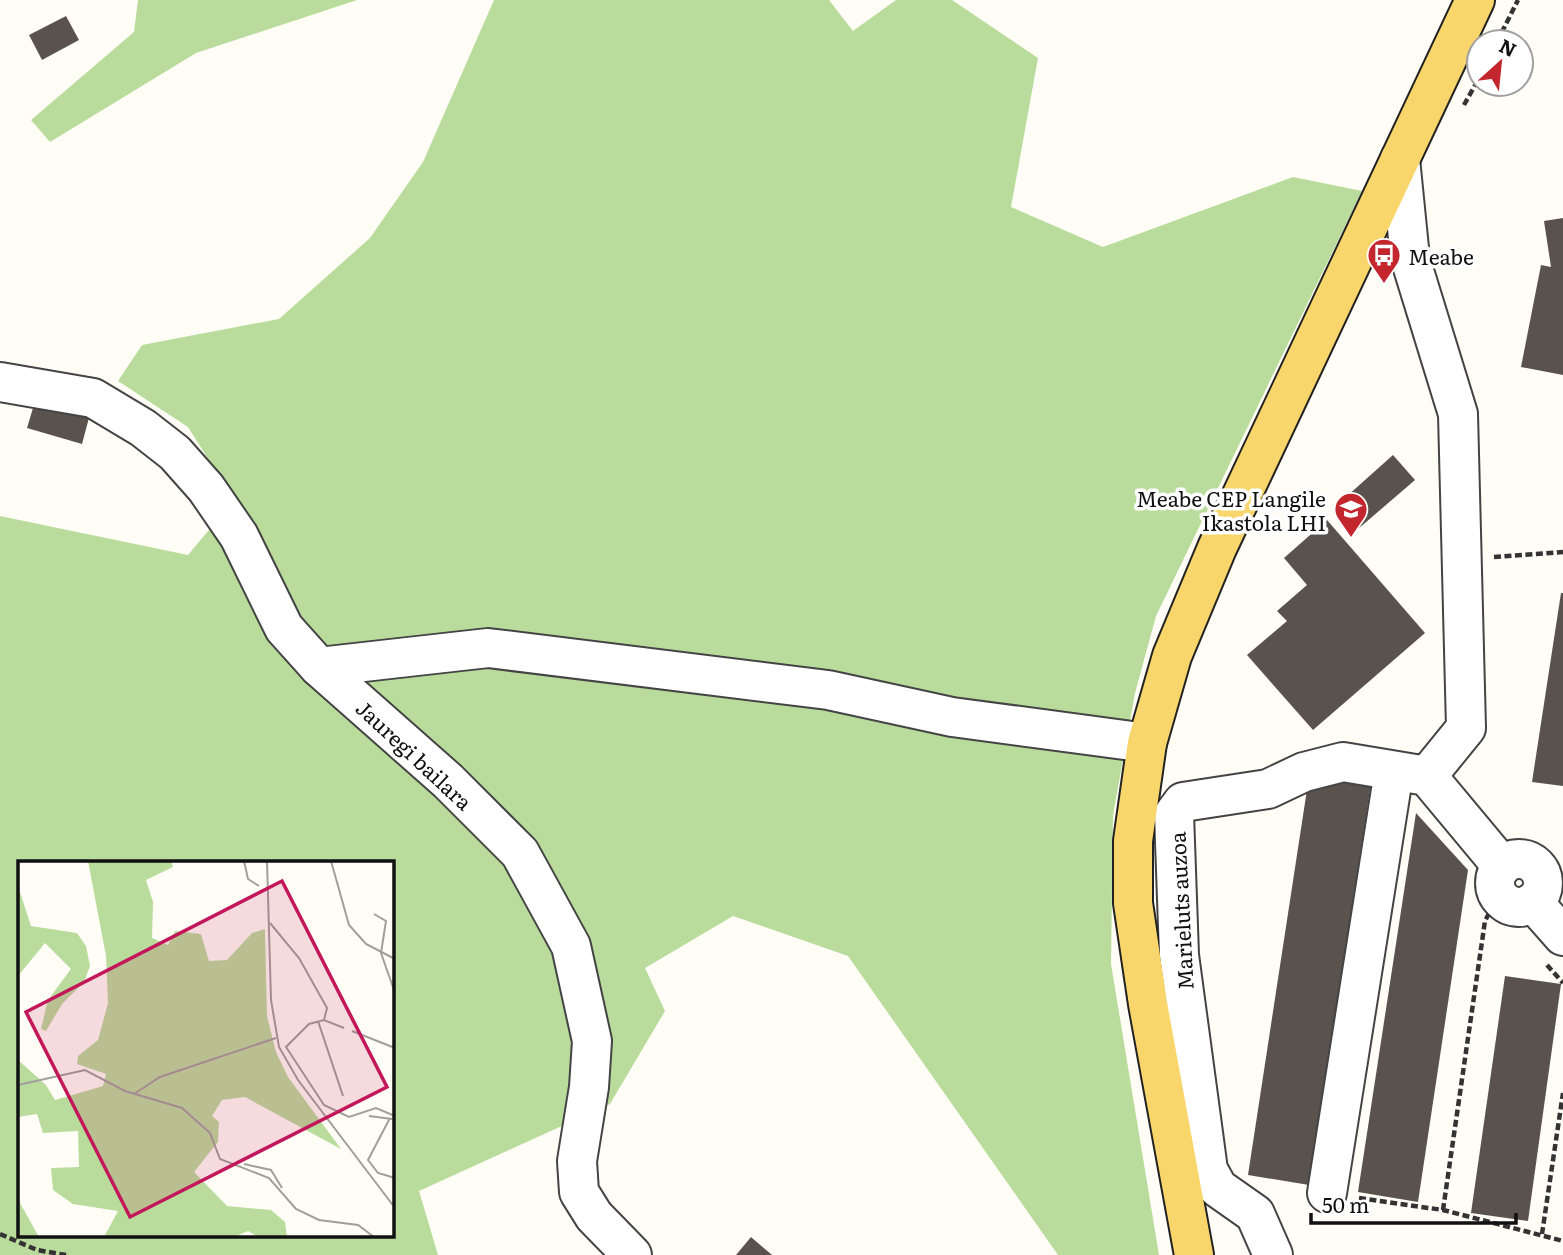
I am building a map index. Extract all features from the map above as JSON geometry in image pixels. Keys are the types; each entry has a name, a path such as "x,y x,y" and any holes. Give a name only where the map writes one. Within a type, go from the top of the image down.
{"main road":[{"path":"1194,1255 1148,1004 1133,903 1133,841 1147,743 1172,656 1217,548 1475,0"}],"street":[{"path":"1327,1193 1410,774 1466,728 1458,414 1410,258 1400,159"},
{"name":"Jauregi bailara","path":"0,382 93,398 143,428 175,453 206,488 239,536 284,628 319,667 448,781 520,853 571,946 592,1041 589,1087 577,1161 579,1192 600,1224 632,1255"},
{"path":"319,667 488,648 828,690 952,717 1147,743"},
{"name":"Marieluts auzoa","path":"1273,1255 1255,1214 1218,1188 1208,1170 1179,955 1174,814 1183,802 1268,789 1304,772 1343,762 1410,774"},
{"path":"1410,774 1511,888 1563,936"}],"path":[{"path":"1504,28 1518,0"},
{"path":"1462,560 1563,552"},
{"path":"1443,1210 1485,920 1511,888"},
{"path":"1542,1235 1563,1093"},
{"path":"1327,1193 1443,1210 1563,1241"},
{"path":"0,1234 37,1250 66,1255"}],"green space":[{"path":"138,0 357,0 196,53 50,142 31,120 134,32"},
{"path":"494,0 829,0 853,31 896,0 952,0 1038,58 1011,207 1103,247 1293,177 1362,191 1156,616 1135,693 1113,815 1111,964 1159,1255 1058,1255 848,956 733,916 645,968 665,1011 610,1104 419,1191 438,1255 0,1255 0,516 188,555 234,500 188,427 118,381 142,345 279,319 370,238 423,162"}],"building":[{"path":"66,16 79,40 42,60 29,35"},
{"path":"1563,218 1563,375 1521,367 1541,265 1551,267 1544,221"},
{"path":"36,398 90,414 82,444 27,428"},
{"path":"1393,455 1415,480 1358,529 1337,505"},
{"path":"1327,520 1425,633 1313,730 1247,655 1287,621 1277,611 1307,585 1284,558"},
{"path":"1563,593 1563,786 1532,782"},
{"path":"1372,777 1309,1185 1248,1175 1308,783"},
{"path":"1416,813 1468,870 1418,1202 1358,1192"},
{"path":"1505,976 1561,984 1528,1221 1471,1213"},
{"path":"751,1237 772,1255 736,1255"}],"place":[{"name":"Meabe","path":"1384,285"},
{"name":"Meabe CEP Langile Ikastola LHI","path":"1351,539"}]}
